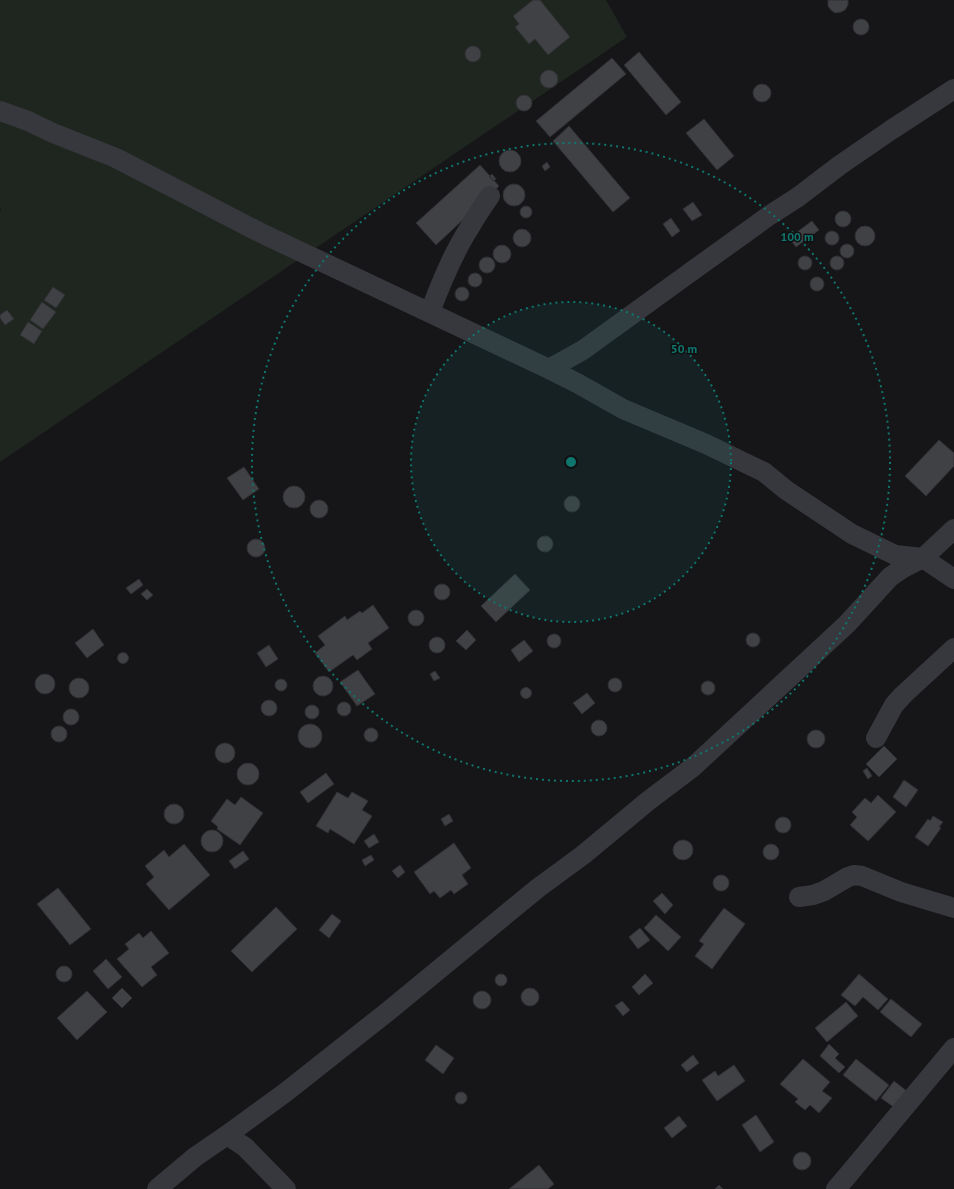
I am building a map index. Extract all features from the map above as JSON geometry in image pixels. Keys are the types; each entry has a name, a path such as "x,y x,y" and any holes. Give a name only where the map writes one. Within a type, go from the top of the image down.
{"street":[{"path":"549,370 583,350 770,215 798,197 840,165 954,89"},
{"path":"0,111 28,121 53,133 116,158 261,233 577,383 623,408 706,444 764,472 786,490 852,534 895,555 923,558 954,578"},
{"path":"430,312 436,294 458,247 490,196"},
{"path":"157,1189 195,1157 286,1092 386,1013 538,888 583,855 648,801 693,767 847,624 890,577 903,568 923,558 954,529"},
{"path":"876,738 894,705 954,648"},
{"path":"799,897 813,895 824,891 854,875 862,876 901,892 954,908"},
{"path":"836,1189 954,1048"},
{"path":"226,1135 245,1147 286,1189"}],"shaded area":[{"path":"0,0 606,0 627,37 0,462"}],"building":[{"path":"533,0 540,0 570,37 548,55 535,39 529,44 515,27 519,24 513,16"},
{"path":"828,0 848,0 848,5 845,10 835,13 828,6"},
{"path":"858,19 864,19 869,24 867,33 864,35 858,35 853,30 853,24"},
{"path":"470,46 476,46 481,51 479,60 476,62 470,62 465,57 465,51"},
{"path":"639,52 681,102 666,115 624,65"},
{"path":"612,58 626,74 550,137 536,121"},
{"path":"549,70 555,73 558,79 555,85 549,88 543,85 540,79 543,73"},
{"path":"762,84 768,87 771,93 768,99 762,102 756,99 753,93 756,87"},
{"path":"524,95 531,100 532,103 527,110 524,111 517,106 516,103 521,96"},
{"path":"704,119 734,156 717,170 686,133"},
{"path":"569,126 630,198 613,212 553,141"},
{"path":"510,150 518,153 521,161 518,169 510,172 502,169 499,161 502,153"},
{"path":"547,162 550,167 545,171 542,166"},
{"path":"480,165 499,186 436,245 416,223"},
{"path":"492,174 496,179 493,181 489,177"},
{"path":"514,184 522,187 525,195 522,203 514,206 506,203 503,195 506,187"},
{"path":"693,202 702,215 692,221 683,209"},
{"path":"524,206 528,206 532,212 528,218 524,218 520,214 520,210"},
{"path":"840,211 846,211 851,216 849,225 846,227 840,227 835,222 835,216"},
{"path":"671,218 680,231 672,237 663,224"},
{"path":"812,221 819,230 796,247 789,238"},
{"path":"865,226 872,229 875,236 872,243 865,246 858,243 855,236 858,229"},
{"path":"522,229 528,232 531,238 528,244 522,247 516,244 513,238 516,232"},
{"path":"832,231 837,233 839,238 837,243 832,245 827,243 825,238 827,233"},
{"path":"847,244 852,246 854,251 852,256 847,258 842,256 840,251 842,246"},
{"path":"502,245 508,248 511,254 508,260 502,263 496,260 493,254 496,248"},
{"path":"805,256 810,258 812,263 810,268 805,270 800,268 798,263 800,258"},
{"path":"837,256 842,258 844,263 842,268 837,270 832,268 830,263 832,258"},
{"path":"484,257 490,257 495,262 493,271 490,273 484,273 479,268 479,262"},
{"path":"472,273 478,273 482,277 482,283 478,287 472,287 468,283 468,277"},
{"path":"817,277 822,279 824,284 822,289 817,291 812,289 810,284 812,279"},
{"path":"53,287 65,295 56,308 44,300"},
{"path":"459,287 465,287 469,291 469,297 465,301 459,301 455,297 455,291"},
{"path":"42,302 56,312 43,329 30,320"},
{"path":"7,310 14,319 5,325 0,318 0,315"},
{"path":"28,322 42,331 34,344 20,335"},
{"path":"939,440 954,453 954,466 926,496 905,476"},
{"path":"244,467 259,489 243,500 227,478"},
{"path":"294,486 302,489 305,497 302,505 294,508 286,505 283,497 286,489"},
{"path":"572,496 579,501 580,504 575,511 572,512 565,507 564,504 569,497"},
{"path":"319,500 325,503 328,509 325,515 319,518 313,515 310,509 313,503"},
{"path":"545,536 552,541 553,544 548,551 545,552 538,547 537,544 542,537"},
{"path":"256,539 262,542 265,548 262,554 256,557 250,554 247,548 250,542"},
{"path":"515,574 530,590 496,622 481,606"},
{"path":"139,579 143,585 131,594 126,588"},
{"path":"442,584 449,589 450,592 445,599 442,600 435,595 434,592 439,585"},
{"path":"147,589 153,595 147,600 141,594"},
{"path":"373,605 389,628 368,643 372,649 357,660 353,655 329,672 315,653 325,645 318,636 345,616 347,620 360,611 362,613"},
{"path":"416,610 423,615 424,618 419,625 416,626 409,621 408,618 413,611"},
{"path":"93,629 104,645 87,658 75,643"},
{"path":"467,630 476,640 466,650 456,641"},
{"path":"753,633 758,635 760,640 758,645 753,647 748,645 746,640 748,635"},
{"path":"554,634 559,636 561,641 559,646 554,648 549,646 547,641 549,636"},
{"path":"437,637 444,642 445,645 440,652 437,653 430,648 429,645 434,638"},
{"path":"524,640 533,651 519,662 511,650"},
{"path":"269,645 278,659 266,667 257,653"},
{"path":"121,653 125,653 127,654 127,662 121,663 118,660 118,656"},
{"path":"358,670 375,694 357,706 340,682"},
{"path":"435,671 440,678 434,681 430,674"},
{"path":"45,674 52,677 55,684 52,691 45,694 38,691 35,684 38,677"},
{"path":"319,676 327,676 333,682 333,690 327,696 319,696 313,690 313,682"},
{"path":"79,678 86,681 89,688 86,695 79,698 72,695 69,688 72,681"},
{"path":"612,678 618,678 622,682 622,688 618,692 612,692 608,688 608,682"},
{"path":"283,679 286,680 286,690 279,691 276,690 275,683 276,680"},
{"path":"705,681 711,681 715,685 715,691 711,695 705,695 701,691 701,685"},
{"path":"524,688 528,688 530,689 530,697 524,698 521,695 521,691"},
{"path":"587,693 595,703 582,714 573,703"},
{"path":"269,700 276,705 277,708 272,715 269,716 262,711 261,708 266,701"},
{"path":"341,702 347,702 351,706 351,712 347,716 341,716 337,712 337,706"},
{"path":"309,705 315,705 319,709 319,715 315,719 309,719 305,715 305,709"},
{"path":"68,709 74,709 79,714 77,723 74,725 68,725 63,720 63,714"},
{"path":"599,720 605,722 607,728 605,734 599,736 593,734 591,728 593,722"},
{"path":"310,724 315,725 321,731 321,741 315,747 310,748 305,747 299,741 298,736 299,731 305,725"},
{"path":"59,726 65,728 67,734 65,740 59,742 53,740 51,734 53,728"},
{"path":"368,728 374,728 378,732 378,738 374,742 368,742 364,738 364,732"},
{"path":"812,730 820,730 825,735 823,746 820,748 812,748 807,743 807,735"},
{"path":"225,743 232,746 235,753 232,760 225,763 218,760 215,753 218,746"},
{"path":"884,746 897,759 879,777 866,764"},
{"path":"248,763 256,766 259,774 256,782 248,785 240,782 237,774 240,766"},
{"path":"867,768 872,776 868,779 863,771"},
{"path":"326,773 334,784 308,803 300,792"},
{"path":"904,780 918,790 906,807 893,797"},
{"path":"337,792 348,798 352,792 368,801 362,810 372,816 354,844 330,829 328,833 316,826"},
{"path":"878,795 896,812 868,841 850,825 857,817 852,812 865,798 871,803"},
{"path":"241,797 263,813 240,845 217,829 218,827 211,821 227,799 235,805"},
{"path":"174,804 181,807 184,814 181,821 174,824 167,821 164,814 167,807"},
{"path":"449,814 453,821 445,826 441,819"},
{"path":"933,816 943,822 939,827 941,828 928,846 915,837 928,819 930,821"},
{"path":"783,817 790,822 791,825 786,832 783,833 776,828 775,825 780,818"},
{"path":"212,830 220,833 223,841 220,849 212,852 204,849 201,841 204,833"},
{"path":"374,834 379,842 369,848 364,841"},
{"path":"683,840 690,843 693,850 690,857 683,860 676,857 673,850 676,843"},
{"path":"454,843 471,868 462,875 468,884 454,894 451,890 440,898 434,891 430,894 414,872"},
{"path":"184,844 210,875 169,910 146,884 154,877 145,866 164,850 169,857"},
{"path":"771,844 778,849 779,852 774,859 771,860 764,855 763,852 768,845"},
{"path":"243,851 249,859 235,869 229,861"},
{"path":"371,855 374,860 365,866 362,860"},
{"path":"400,865 405,872 398,878 392,871"},
{"path":"721,875 728,880 729,883 724,890 721,891 714,886 713,883 718,876"},
{"path":"58,888 91,929 70,945 37,904"},
{"path":"662,893 673,905 665,914 653,901"},
{"path":"276,907 297,929 252,972 231,951"},
{"path":"724,908 745,924 712,969 695,956 704,944 699,941"},
{"path":"332,914 341,921 329,938 319,930"},
{"path":"656,915 681,937 668,951 644,928"},
{"path":"640,928 650,940 638,949 629,937"},
{"path":"151,931 169,953 151,967 157,975 142,987 117,959 129,949 125,944 139,933 143,938"},
{"path":"106,959 122,977 108,989 93,971"},
{"path":"64,966 71,971 72,974 67,981 64,982 57,977 56,974 61,967"},
{"path":"503,974 506,975 506,985 499,986 496,985 495,978 496,975"},
{"path":"645,974 653,983 639,995 632,987"},
{"path":"859,974 888,999 878,1010 863,997 855,1006 841,995"},
{"path":"122,988 132,998 122,1008 112,998"},
{"path":"530,988 536,991 539,997 536,1003 530,1006 524,1003 521,997 524,991"},
{"path":"87,991 107,1012 77,1040 57,1018"},
{"path":"482,991 488,994 491,1000 488,1006 482,1009 476,1006 473,1000 476,994"},
{"path":"891,999 922,1024 911,1037 880,1012"},
{"path":"622,1001 630,1010 623,1016 615,1006"},
{"path":"846,1002 858,1016 827,1042 815,1028"},
{"path":"829,1044 839,1054 835,1058 845,1067 839,1073 820,1056"},
{"path":"436,1045 454,1058 443,1074 425,1060"},
{"path":"693,1055 699,1063 687,1072 681,1065"},
{"path":"803,1059 830,1082 822,1091 832,1098 819,1113 810,1105 805,1110 795,1102 798,1099 780,1084"},
{"path":"856,1059 889,1085 876,1101 843,1075"},
{"path":"734,1065 745,1081 717,1101 702,1080 715,1071 718,1076"},
{"path":"894,1081 908,1092 895,1108 881,1098"},
{"path":"463,1092 466,1093 466,1103 459,1104 456,1103 455,1096 456,1093"},
{"path":"756,1115 774,1142 760,1152 742,1125"},
{"path":"679,1116 687,1126 672,1138 664,1128"},
{"path":"802,1152 808,1155 811,1161 808,1167 802,1170 796,1167 793,1161 796,1155"},
{"path":"539,1165 554,1184 548,1189 509,1189"},
{"path":"719,1185 723,1189 715,1189"}]}
